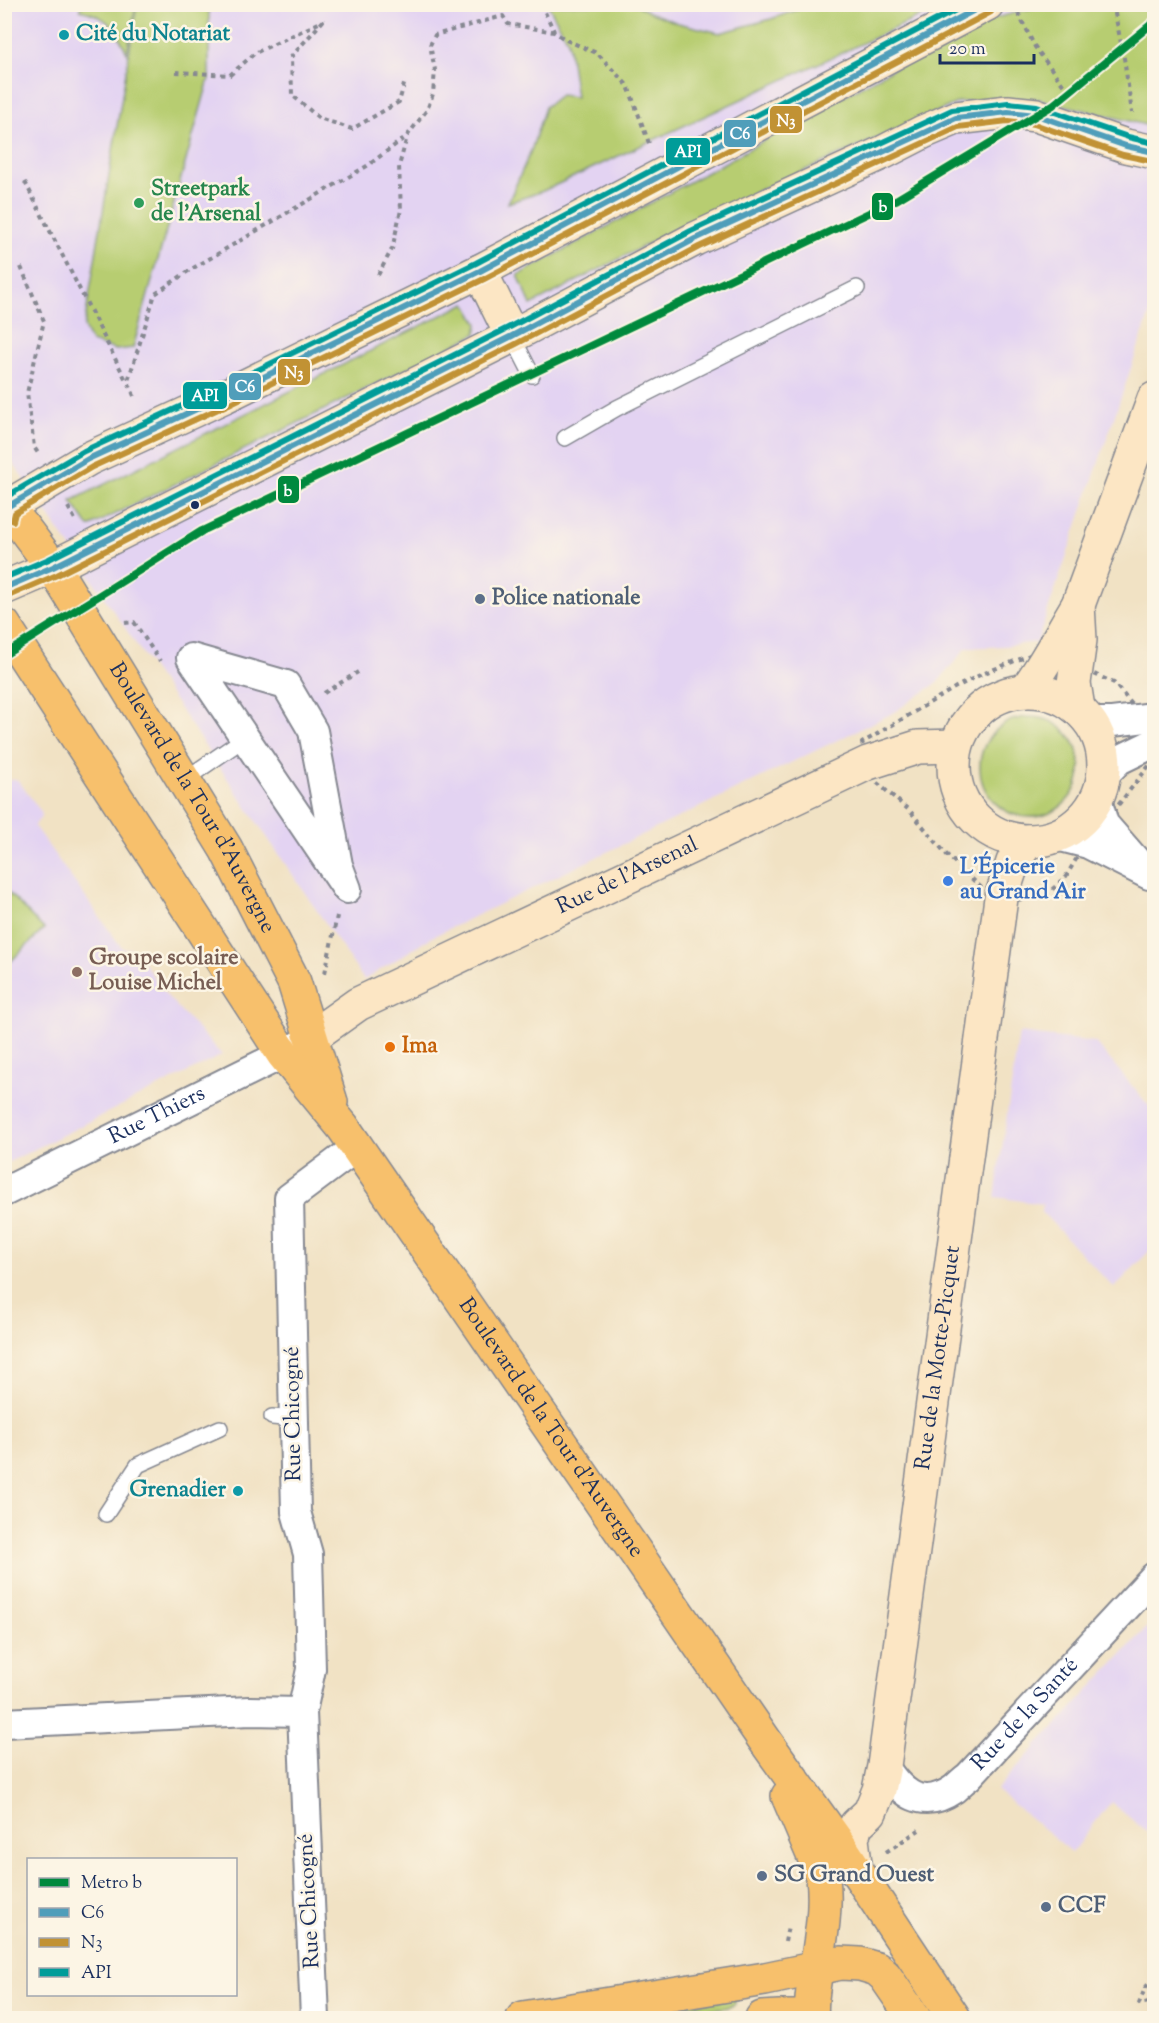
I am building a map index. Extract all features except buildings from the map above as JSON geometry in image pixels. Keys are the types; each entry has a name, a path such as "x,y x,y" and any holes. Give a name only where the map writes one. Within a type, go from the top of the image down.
{"main road":[{"name":"Boulevard de la Tour d'Auvergne","path":"6,510 53,567 226,849 294,982 334,1116"},
{"name":"Boulevard de la Tour d'Auvergne","path":"4,625 283,1054 357,1147 856,1871 954,2019"},
{"name":"Boulevard de la Tour d'Auvergne","path":"765,1742 823,1878 825,1891 812,2018"},
{"path":"523,2019 765,1979 841,1963 860,1964 877,1969 885,1976 914,2019"},
{"path":"762,2019 779,2016 812,2018"}],"street":[{"path":"6,510 88,459 225,396 480,271 987,4"},
{"path":"4,588 53,567 512,336 695,239 956,118 1008,112 1036,115 1126,146 1155,152"},
{"path":"480,271 512,336"},
{"path":"1025,691 1063,661 1080,640 1078,605 1155,399"},
{"path":"190,658 286,685 313,731 338,865 346,889 245,738 190,658"},
{"path":"1063,661 1074,683 1084,715 1099,738 1104,756 1098,811 1152,877"},
{"path":"1098,811 1086,815 1073,827 1042,839 1008,838 990,831 963,803 956,785 954,765 956,746 961,733 973,716 987,703 1005,694 1025,691 1044,692 1062,698 1084,715 1150,731"},
{"path":"1042,839 1098,811 1119,760 1150,731"},
{"name":"Rue de l'Arsenal","path":"310,1038 358,1004 868,763 918,747 956,746"},
{"name":"Rue de la Motte-Picquet","path":"856,1871 852,1839 856,1826 870,1812 879,1790 884,1766 1001,898 1013,862 1042,839"},
{"name":"Rue Thiers","path":"4,1192 283,1054 310,1038"},
{"name":"Rue Chicogné","path":"315,2019 302,1712 311,1669 308,1554 297,1512 283,1418 290,1198 357,1147"},
{"name":"Rue de la Santé","path":"884,1766 903,1791 918,1798 930,1799 953,1789 968,1776 1155,1577"},
{"path":"4,1723 250,1712 302,1712"}],"lane":[{"path":"565,438 618,408 857,288"},
{"path":"512,336 532,375"},
{"path":"184,780 245,738"},
{"path":"106,1514 138,1465 220,1428"}],"path":[{"path":"541,4 554,32"},
{"path":"1013,4 1035,46 1066,88 1071,106 1067,125"},
{"path":"1113,4 1124,58 1132,116"},
{"path":"25,182 134,396 128,381 155,294 190,270 367,166 407,136 427,110 433,94 435,70 430,45 435,35 503,16 508,24 554,32 568,41 597,53 628,86 662,175"},
{"path":"176,72 230,75 255,53 323,21 291,57 292,95 319,118 352,129 399,102 405,81"},
{"path":"378,275 392,249 401,210 399,166 407,136"},
{"path":"21,267 44,321 27,393 34,447"},
{"path":"90,627 134,622 166,669"},
{"path":"1035,653 1063,661 1114,683 1150,731 1152,762 1098,811 1078,856 1065,878 1048,893 1017,900 990,896 946,855 910,811 875,781 862,743 956,687 1035,653"},
{"path":"300,707 358,672"},
{"path":"323,983 338,918 331,908"},
{"path":"1155,1978 1145,1988 1139,2004 1155,2001"}],"shaded area":[{"path":"4,5 1154,5 1154,301 1037,642 966,648 937,683 893,713 432,937 364,980 5,451"},
{"name":"Groupe scolaire Louise Michel","path":"4,772 9,781 18,780 41,812 42,816 34,826 122,948 134,949 166,995 222,1055 5,1164"},
{"path":"1019,1033 1095,1042 1154,1112 1154,1246 1114,1288 1042,1212 1043,1204 995,1197"},
{"path":"1154,1620 1154,1838 1111,1802 1072,1852 996,1790"}],"green space":[{"path":"81,5 136,5 127,53 110,24 98,16 80,10"},
{"name":"Streetpark de l'Arsenal","path":"137,5 209,5 209,79 133,348 116,350 91,342 84,327"},
{"path":"548,5 637,5 678,23 720,33 812,5 945,5 543,191 508,203 532,148 545,107 560,95 576,97 568,41"},
{"path":"1044,5 1154,5 1154,127 1039,99 959,102 701,216 531,305 518,275 973,24"},
{"path":"466,303 478,324 476,334 89,527 71,501"},
{"path":"1030,717 1049,720 1066,731 1077,748 1080,767 1077,786 1066,803 1049,814 1030,817 1011,814 994,803 983,786 980,767 983,748 994,731 1011,720"},
{"path":"5,889 44,929 5,967"},
{"path":"735,1998 735,2004 729,2007 646,2018 589,2018"}],"metro line":[{"name":"b","path":"4,655 202,531 896,200 1053,105 1154,22"}],"transit line":[{"name":"API","path":"4,498 84,451 221,388 476,263 967,4"},
{"name":"C6","path":"4,517 7,507 88,459 225,396 480,271 986,4"},
{"name":"N3","path":"13,521 15,513 92,467 229,404 484,279 991,12"},
{"name":"API","path":"4,578 49,559 508,328 691,231 952,110 1008,103 1037,106 1128,137 1154,143"},
{"name":"C6","path":"4,588 53,567 512,336 695,239 956,118 1008,112 1036,115 1126,146 1154,152"},
{"name":"N3","path":"8,596 57,575 516,344 699,247 958,127 1008,121 1034,124 1123,155 1152,161"}],"place":[{"name":"Cité du Notariat","path":"64,35"},
{"name":"Streetpark de l'Arsenal","path":"139,203"},
{"name":"Police nationale","path":"480,599"},
{"name":"L'Épicerie au Grand Air","path":"948,881"},
{"name":"Groupe scolaire Louise Michel","path":"77,972"},
{"name":"Ima","path":"390,1047"},
{"name":"Grenadier","path":"238,1491"},
{"name":"SG Grand Ouest","path":"762,1876"},
{"name":"CCF","path":"1046,1907"}]}
